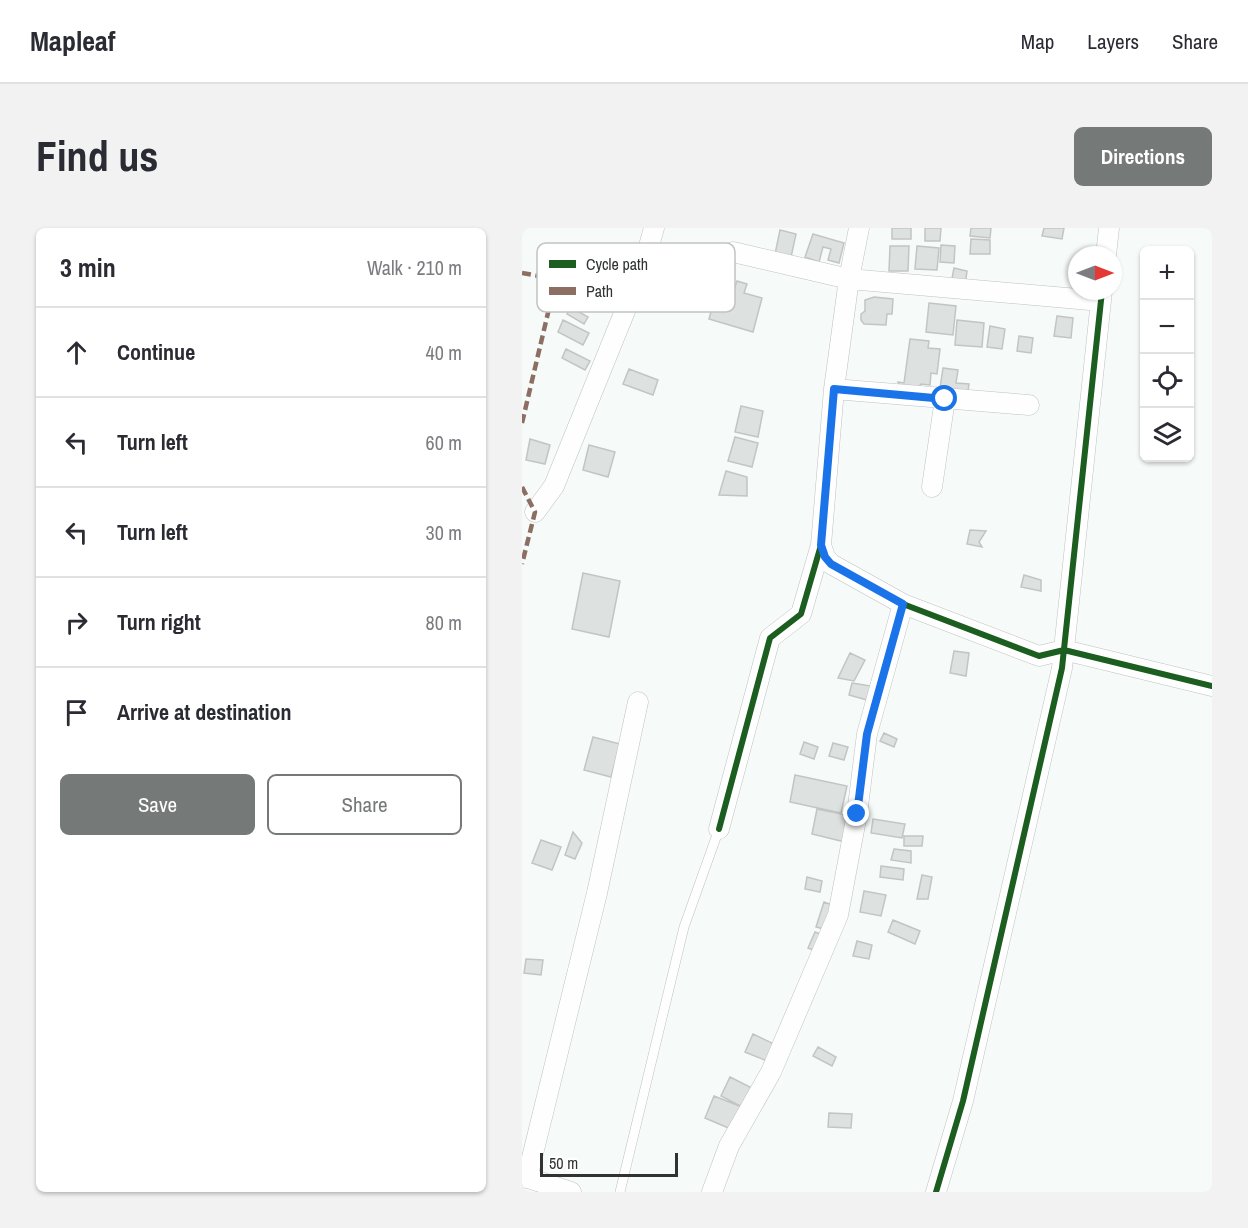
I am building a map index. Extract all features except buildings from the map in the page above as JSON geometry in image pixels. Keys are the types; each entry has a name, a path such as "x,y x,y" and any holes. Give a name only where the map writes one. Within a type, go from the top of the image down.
{"street":[{"path":"650,243 654,228"},
{"path":"718,829 770,638 801,614 821,545 834,389 849,279 859,228"},
{"path":"1107,246 1109,228"},
{"path":"735,252 849,279 1068,294"},
{"path":"936,1192 963,1101 1064,650 1102,300"},
{"path":"535,512 554,486 625,312"},
{"path":"834,389 1029,405"},
{"path":"932,487 945,399"},
{"path":"821,545 825,557 831,564 903,604 1040,656 1064,650 1212,686"},
{"path":"712,1192 729,1146 771,1072 838,915 857,814 867,734 903,604"},
{"path":"572,1192 524,1177 597,893 638,702"}],"lane":[{"path":"620,1192 684,927 718,829"}],"marked path":[{"path":"522,273 537,276"},
{"path":"522,423 548,312"},
{"path":"522,487 535,512 522,564"}],"cycle path":[{"path":"936,1192 963,1101 1062,668 1101,300"},
{"path":"719,829 770,638 801,614 821,545 825,557 831,564 903,604 1039,656 1064,650 1212,686"}],"route":[{"path":"857,814 867,734 903,604 831,564 825,557 821,545 834,389 945,399"}]}
